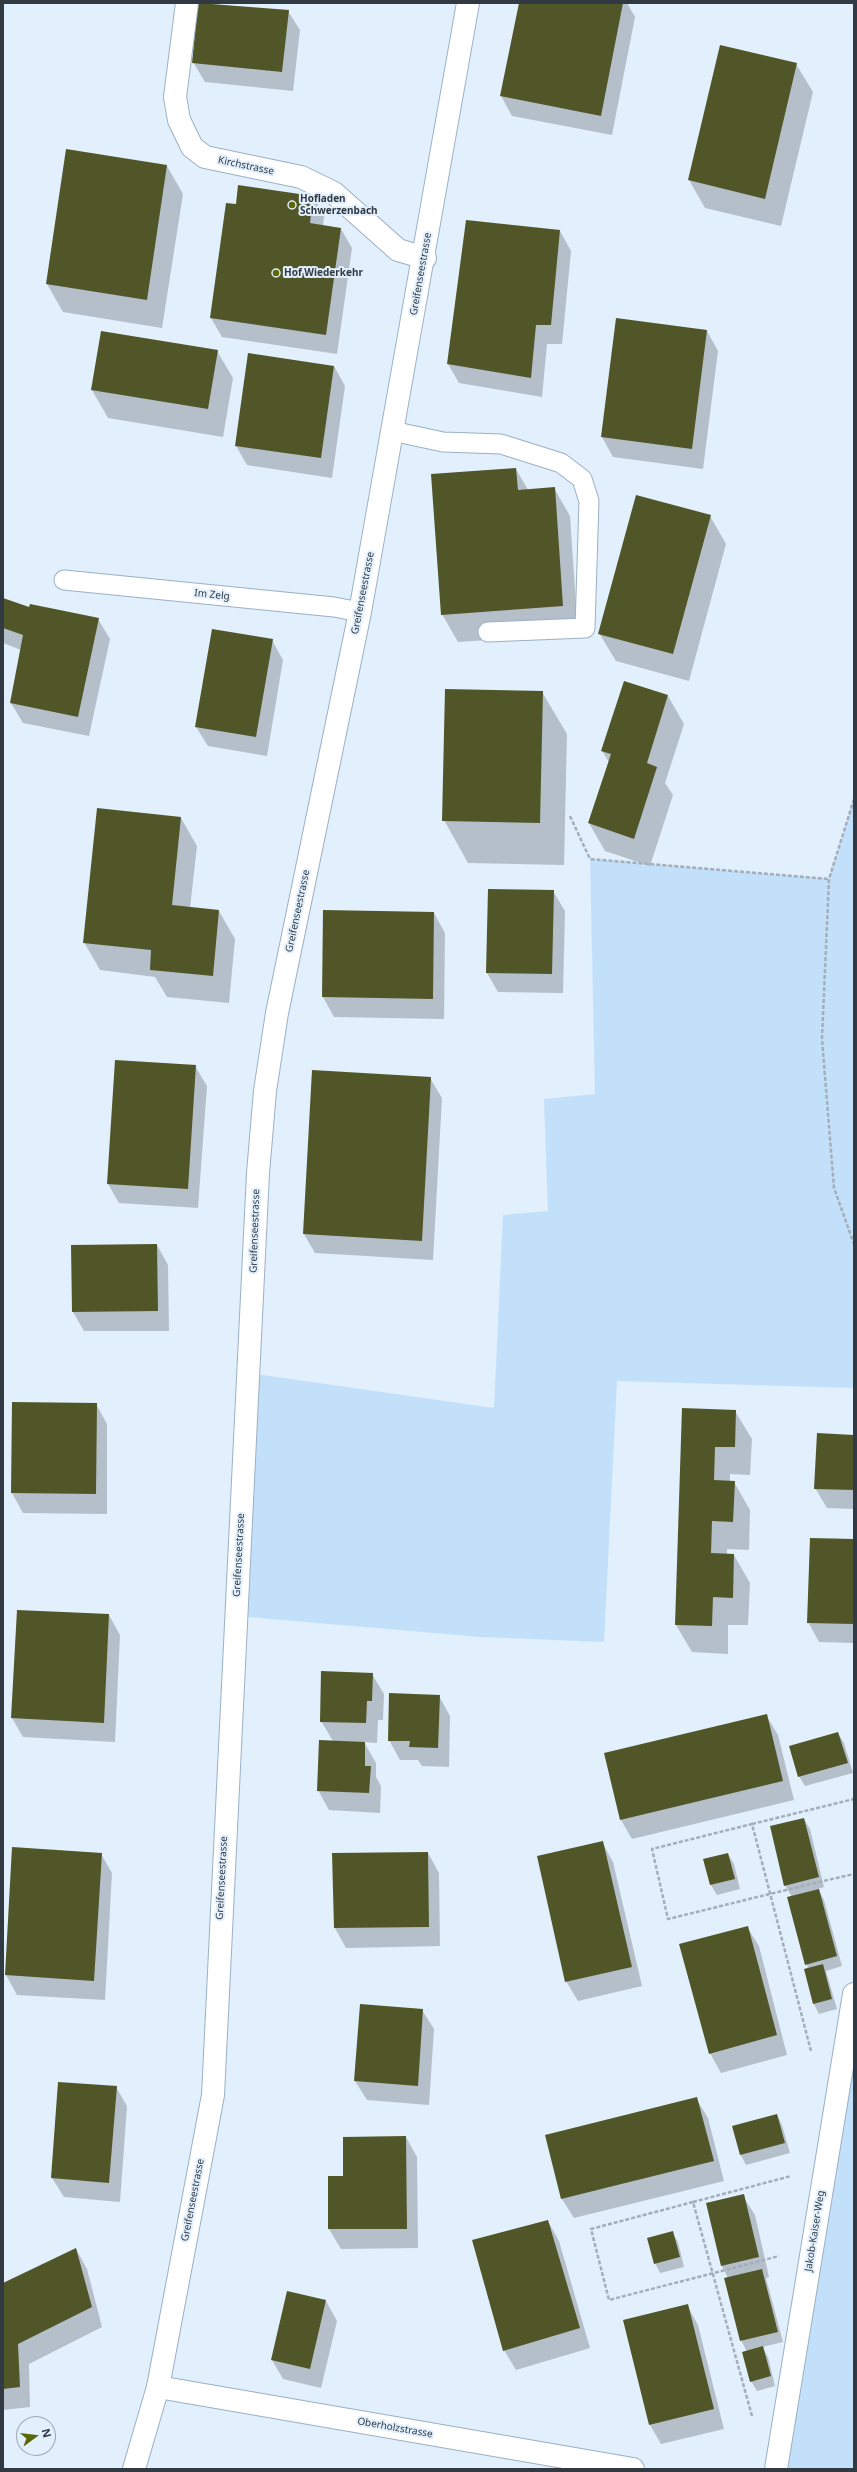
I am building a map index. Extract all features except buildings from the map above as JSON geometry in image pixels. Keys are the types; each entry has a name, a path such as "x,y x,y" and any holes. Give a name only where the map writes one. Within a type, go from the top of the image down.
{"street":[{"name":"Kirchstrasse","path":"187,3 175,97 179,120 192,147 204,157 300,177 334,193 398,250 425,258"},
{"name":"Greifenseestrasse","path":"134,2469 158,2388 213,2095 258,1174 265,1091 277,1012 360,612 392,431 425,258 468,3"},
{"name":"Jakob-Kaiser-Weg","path":"776,2469 854,1994"},
{"name":"Oberholzstrasse","path":"158,2388 633,2469"}],"lane":[{"path":"392,431 443,442 501,444 561,463 582,479 589,501 585,628 488,632"},
{"name":"Im Zelg","path":"64,580 334,607 360,612"}],"path":[{"path":"854,799 829,879 822,1039 834,1188 854,1244"},
{"path":"570,816 590,859 829,879"},
{"path":"854,1799 652,1849 668,1919 854,1874"},
{"path":"752,1824 812,2053"},
{"path":"747,2265 609,2300 591,2228 825,2167"},
{"path":"693,2202 754,2424"}],"shaded area":[{"path":"854,799 854,1388 617,1381 604,1642 480,1637 236,1616 249,1373 494,1408 503,1215 548,1211 544,1099 595,1094 590,859 829,879"},
{"path":"854,1994 854,2469 776,2469"}],"place":[{"name":"Hofladen Schwerzenbach","path":"292,205"},
{"name":"Hof Wiederkehr","path":"276,273"}]}
